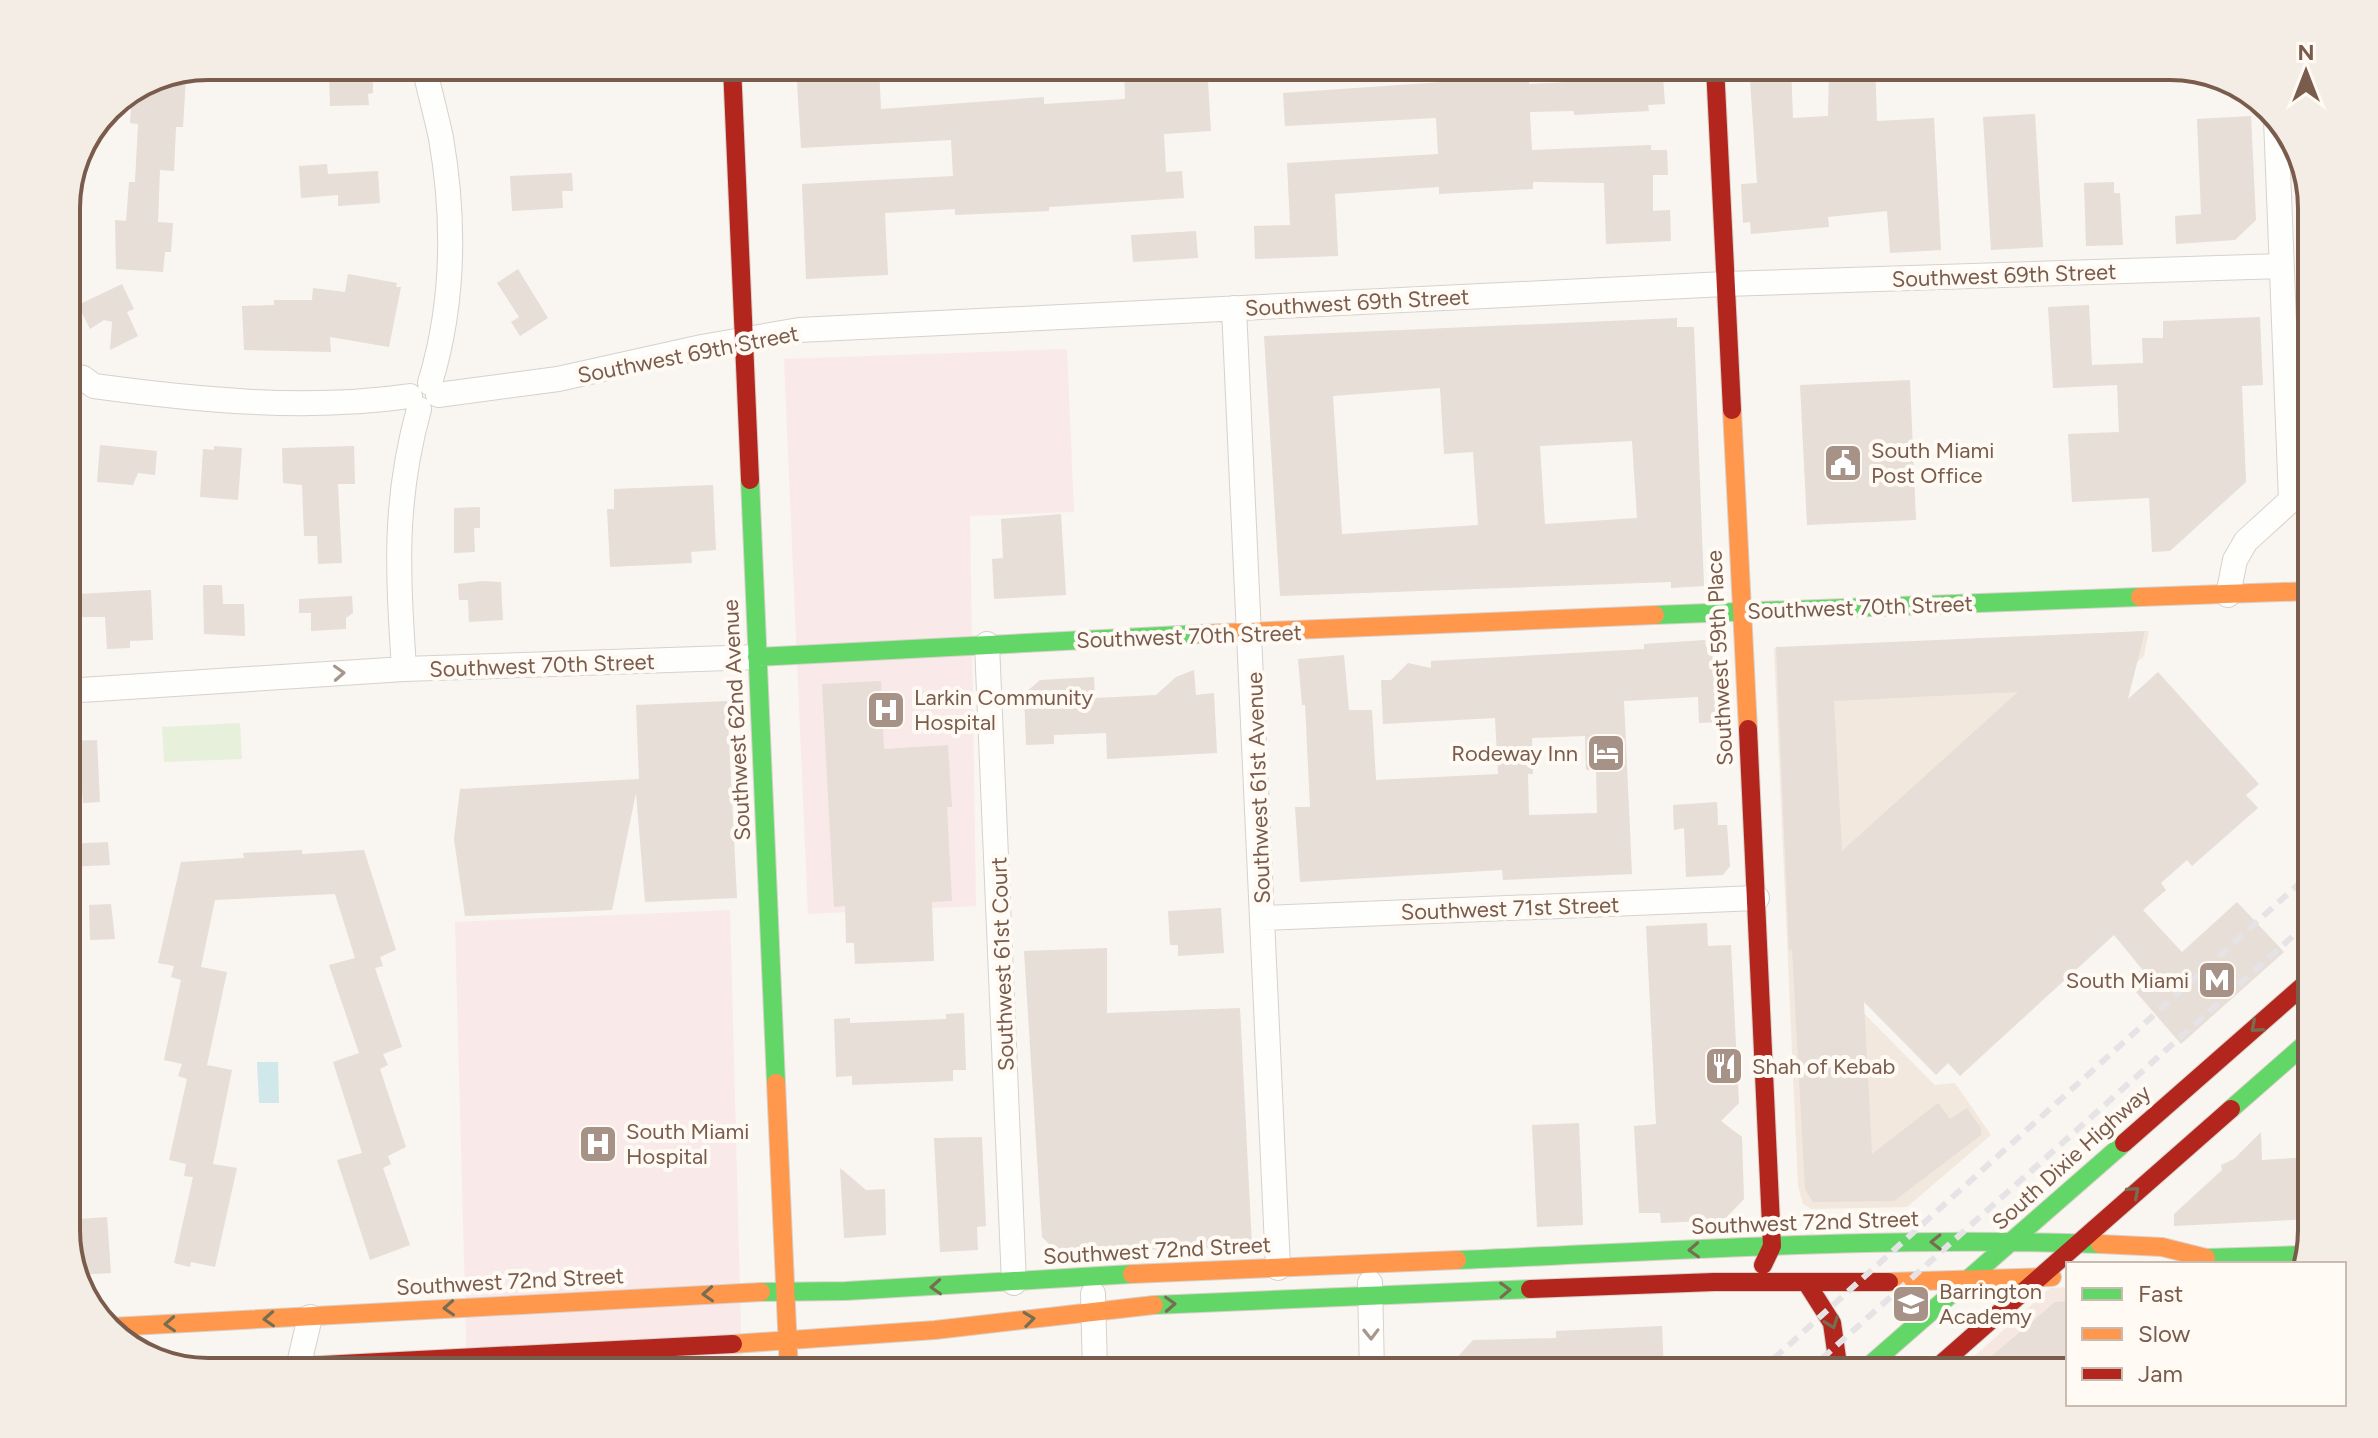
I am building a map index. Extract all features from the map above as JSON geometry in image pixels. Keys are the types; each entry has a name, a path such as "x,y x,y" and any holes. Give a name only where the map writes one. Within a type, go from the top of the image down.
{"main road":[{"name":"Southwest 62nd Avenue","path":"733,80 789,1358"},
{"name":"Southwest 59th Place","path":"1716,80 1772,1246"},
{"name":"Southwest 70th Street","path":"757,657 1740,611 2298,592"},
{"name":"South Dixie Highway","path":"1878,1358 2298,990"},
{"path":"1947,1358 2035,1277 2298,1050"},
{"name":"Southwest 72nd Street","path":"123,1326 1014,1283 1092,1276 1772,1246 2014,1241 2162,1247 2198,1261 2295,1256"},
{"path":"1714,1282 1755,1272 1767,1262 1772,1246"},
{"path":"487,1358 950,1328 1093,1310 1370,1295 1714,1282 2066,1277"},
{"path":"1806,1282 1823,1300 1833,1325 1840,1358"}],"street":[{"path":"404,669 398,520 404,468 447,309 450,251 441,139 427,80"},
{"path":"2277,138 2291,500"},
{"name":"Southwest 69th Street","path":"80,377 94,386 174,396 268,401 424,396 548,381 799,330 1725,284 2281,266"},
{"name":"Southwest 61st Avenue","path":"1234,308 1278,1268"},
{"name":"Southwest 69th Street","path":"80,391 94,386"},
{"path":"2228,595 2237,553 2298,494"},
{"name":"Southwest 61st Court","path":"987,644 1014,1283"},
{"name":"Southwest 70th Street","path":"80,690 404,669 757,657"},
{"name":"Southwest 71st Street","path":"1263,918 1757,898"},
{"path":"1369,1265 1372,1358"},
{"path":"1092,1276 1095,1358"},
{"path":"300,1358 310,1317"}],"shaded area":[{"name":"Larkin Community Hospital","path":"1067,349 1074,512 970,516 976,906 808,914 784,359"},
{"path":"2149,631 2144,656 1806,955 1935,1085 1955,1083 1991,1135 1907,1207 1811,1209 1803,1204 1798,1186 1774,648"},
{"name":"South Miami Hospital","path":"730,910 742,1358 467,1358 455,922"},
{"path":"2066,1287 2066,1358 1972,1358 2050,1288"}],"green space":[{"path":"240,723 242,759 164,762 162,727"}],"water":[{"path":"257,1062 278,1062 279,1103 259,1103"}],"building":[{"path":"329,80 373,80 373,93 368,94 369,105 330,106"},
{"path":"797,80 880,80 881,109 1044,97 1044,104 1125,99 1124,80 1208,80 1211,131 1164,134 1166,172 1182,171 1184,198 1049,207 1049,211 955,215 955,209 885,213 888,275 806,279 802,184 953,176 951,140 801,148"},
{"path":"1470,80 1528,80 1529,84 1663,80 1665,104 1648,105 1649,111 1574,115 1574,111 1530,112 1532,150 1651,145 1651,150 1667,150 1668,175 1653,175 1653,211 1670,210 1671,241 1606,244 1604,183 1533,182 1533,189 1439,194 1439,187 1335,194 1338,256 1255,259 1254,226 1290,225 1287,163 1438,154 1436,118 1285,126 1283,93"},
{"path":"1750,80 1792,80 1793,118 1828,116 1829,80 1876,80 1877,121 1934,118 1941,250 1890,253 1887,211 1828,217 1829,227 1751,234 1750,222 1743,223 1741,184 1757,183"},
{"path":"186,82 183,127 176,127 174,171 160,170 158,222 173,223 171,252 165,252 163,272 116,269 115,220 126,221 129,182 135,182 138,124 130,123 131,107 144,97"},
{"path":"2035,114 2043,247 1991,250 1983,117"},
{"path":"2251,116 2256,220 2235,240 2176,244 2175,216 2201,214 2197,119"},
{"path":"327,164 328,174 378,171 380,203 338,206 338,195 301,198 299,166"},
{"path":"572,173 573,191 562,191 563,208 512,211 510,176"},
{"path":"2114,182 2114,193 2120,193 2123,245 2086,246 2084,183"},
{"path":"1196,231 1198,258 1133,262 1131,235"},
{"path":"518,269 548,318 520,336 511,322 519,317 497,283"},
{"path":"348,274 397,283 396,287 401,287 389,347 330,337 331,352 244,350 242,306 274,305 274,300 312,300 313,288 345,292"},
{"path":"122,284 134,309 127,312 138,336 110,350 112,322 104,320 90,329 80,304"},
{"path":"2089,305 2092,365 2143,363 2142,338 2163,338 2163,321 2260,317 2263,385 2242,386 2246,482 2170,551 2152,552 2149,498 2072,502 2068,434 2119,432 2117,385 2053,388 2048,307"},
{"path":"1677,318 1677,327 1694,327 1704,586 1671,588 1671,582 1280,596 1264,336","holes":["1440,388 1444,454 1473,452 1478,525 1342,534 1333,396","1632,441 1637,518 1545,524 1540,446"]},
{"path":"1910,380 1916,520 1807,525 1800,385"},
{"path":"100,445 157,451 155,475 138,473 133,485 97,482"},
{"path":"214,446 242,448 238,500 200,497 203,449 214,450"},
{"path":"354,446 355,484 338,484 342,563 318,564 317,536 304,536 302,485 283,483 282,448"},
{"path":"713,485 716,550 691,552 692,563 610,567 607,509 614,509 614,489"},
{"path":"480,507 480,528 474,528 475,552 454,553 454,508"},
{"path":"1061,514 1066,595 994,599 992,559 1003,558 1001,519"},
{"path":"501,582 503,620 469,622 468,600 459,600 458,584"},
{"path":"203,585 222,585 223,604 244,604 245,636 204,634"},
{"path":"151,590 153,640 130,641 130,648 107,649 105,617 80,617 80,594"},
{"path":"352,596 353,613 346,618 346,629 311,631 311,613 299,613 299,599"},
{"path":"2145,631 2128,699 2158,672 2259,784 2246,795 2258,808 2192,866 2187,860 2161,883 2166,890 2143,910 2182,952 2237,902 2284,952 2181,1044 2136,992 2150,979 2114,935 1960,1076 1948,1063 1936,1075 1864,1002 1872,1154 1938,1103 1950,1119 1967,1108 1981,1128 1981,1135 1894,1201 1813,1202 1805,1189 1792,949 1789,951 1776,647","holes":["2018,692 1842,851 1834,701"]},
{"path":"1705,640 1706,647 1712,647 1716,722 1699,723 1698,697 1624,701 1632,874 1503,880 1502,870 1300,882 1295,807 1310,807 1305,705 1302,705 1298,659 1344,655 1349,710 1372,710 1376,780 1498,774 1495,718 1383,724 1381,680 1391,680 1408,663 1431,668 1431,661 1644,649 1644,644","holes":["1585,736 1586,770 1596,769 1597,813 1529,815 1528,774 1533,774 1532,738"]},
{"path":"1194,670 1196,695 1214,693 1217,753 1107,759 1106,733 1054,735 1054,744 1026,745 1024,694 1040,680 1094,677 1095,698 1156,695 1176,677"},
{"path":"881,681 884,749 948,745 952,807 947,807 952,901 932,902 934,961 855,964 854,943 846,943 845,906 834,907 822,684"},
{"path":"727,701 737,898 645,902 636,793 612,910 465,916 454,839 460,789 639,779 636,705"},
{"path":"97,740 100,802 83,803 80,741"},
{"path":"1717,802 1718,825 1727,825 1730,866 1723,875 1686,877 1684,828 1674,830 1673,805"},
{"path":"108,842 110,865 80,866 80,843"},
{"path":"302,850 302,854 364,850 396,950 380,957 383,966 375,968 402,1047 383,1054 388,1065 380,1069 406,1147 388,1156 391,1164 383,1168 410,1245 370,1260 337,1160 362,1153 333,1062 359,1053 329,965 355,958 335,894 215,900 201,967 227,972 207,1065 232,1070 213,1164 237,1168 215,1267 191,1262 190,1267 174,1263 193,1177 184,1176 186,1164 169,1160 187,1079 178,1076 182,1064 164,1060 181,980 171,977 174,966 158,963 181,862 244,858 243,853"},
{"path":"111,904 115,939 90,940 89,905"},
{"path":"1221,908 1224,953 1178,956 1178,945 1170,945 1168,911"},
{"path":"1707,923 1708,946 1731,945 1739,1103 1721,1121 1742,1137 1744,1199 1724,1220 1661,1223 1660,1213 1639,1213 1634,1126 1656,1124 1646,926"},
{"path":"1107,948 1107,1013 1240,1008 1252,1246 1058,1253 1042,1237 1024,951"},
{"path":"964,1013 966,1070 953,1070 953,1081 852,1085 852,1076 836,1077 834,1019 850,1018 850,1023 946,1019 946,1014"},
{"path":"1579,1123 1583,1225 1537,1227 1532,1125"},
{"path":"2261,1132 2262,1160 2298,1158 2298,1220 2174,1226 2174,1214 2222,1170 2221,1165 2234,1159"},
{"path":"982,1137 986,1226 977,1227 978,1250 940,1252 934,1138"},
{"path":"840,1168 866,1190 885,1189 886,1235 844,1238"},
{"path":"107,1217 111,1273 88,1274 80,1239 80,1219"},
{"path":"2066,1301 2066,1358 1989,1358 2055,1302"},
{"path":"1662,1326 1663,1358 1457,1358 1473,1340 1556,1338 1556,1331"}],"railway":[{"path":"1774,1358 2298,885"},
{"path":"1823,1358 2298,932"}],"traffic: fast":[{"path":"750,480 776,1083"},
{"path":"1655,615 2140,597"},
{"path":"757,657 1200,634"},
{"path":"2231,1109 2298,1050"},
{"path":"1878,1358 2124,1143"},
{"path":"1457,1260 1859,1243 2100,1244"},
{"path":"2195,1262 2206,1258 2295,1255"},
{"path":"761,1292 846,1291 1132,1274"},
{"path":"1154,1305 1530,1289"}],"traffic: slow":[{"path":"1732,410 1748,729"},
{"path":"2140,597 2298,591"},
{"path":"1200,634 1655,615"},
{"path":"776,1083 788,1358"},
{"path":"2100,1244 2162,1247 2206,1258"},
{"path":"1132,1274 1457,1260"},
{"path":"1889,1282 2052,1277"},
{"path":"123,1326 761,1292"},
{"path":"733,1344 935,1330 1154,1305"}],"traffic: jam":[{"path":"733,80 750,480"},
{"path":"1716,80 1732,410"},
{"path":"1748,729 1772,1246 1763,1265"},
{"path":"2124,1143 2298,990"},
{"path":"1948,1358 2231,1109"},
{"path":"1530,1289 1714,1282 1889,1282"},
{"path":"1806,1282 1832,1323 1837,1358"},
{"path":"459,1358 733,1344"}],"place":[{"name":"South Miami Post Office","path":"1843,463"},
{"name":"Larkin Community Hospital","path":"886,710"},
{"name":"Rodeway Inn","path":"1606,753"},
{"name":"South Miami","path":"2217,980"},
{"name":"Shah of Kebab","path":"1724,1066"},
{"name":"South Miami Hospital","path":"598,1144"},
{"name":"Barrington Academy","path":"1911,1304"}]}
